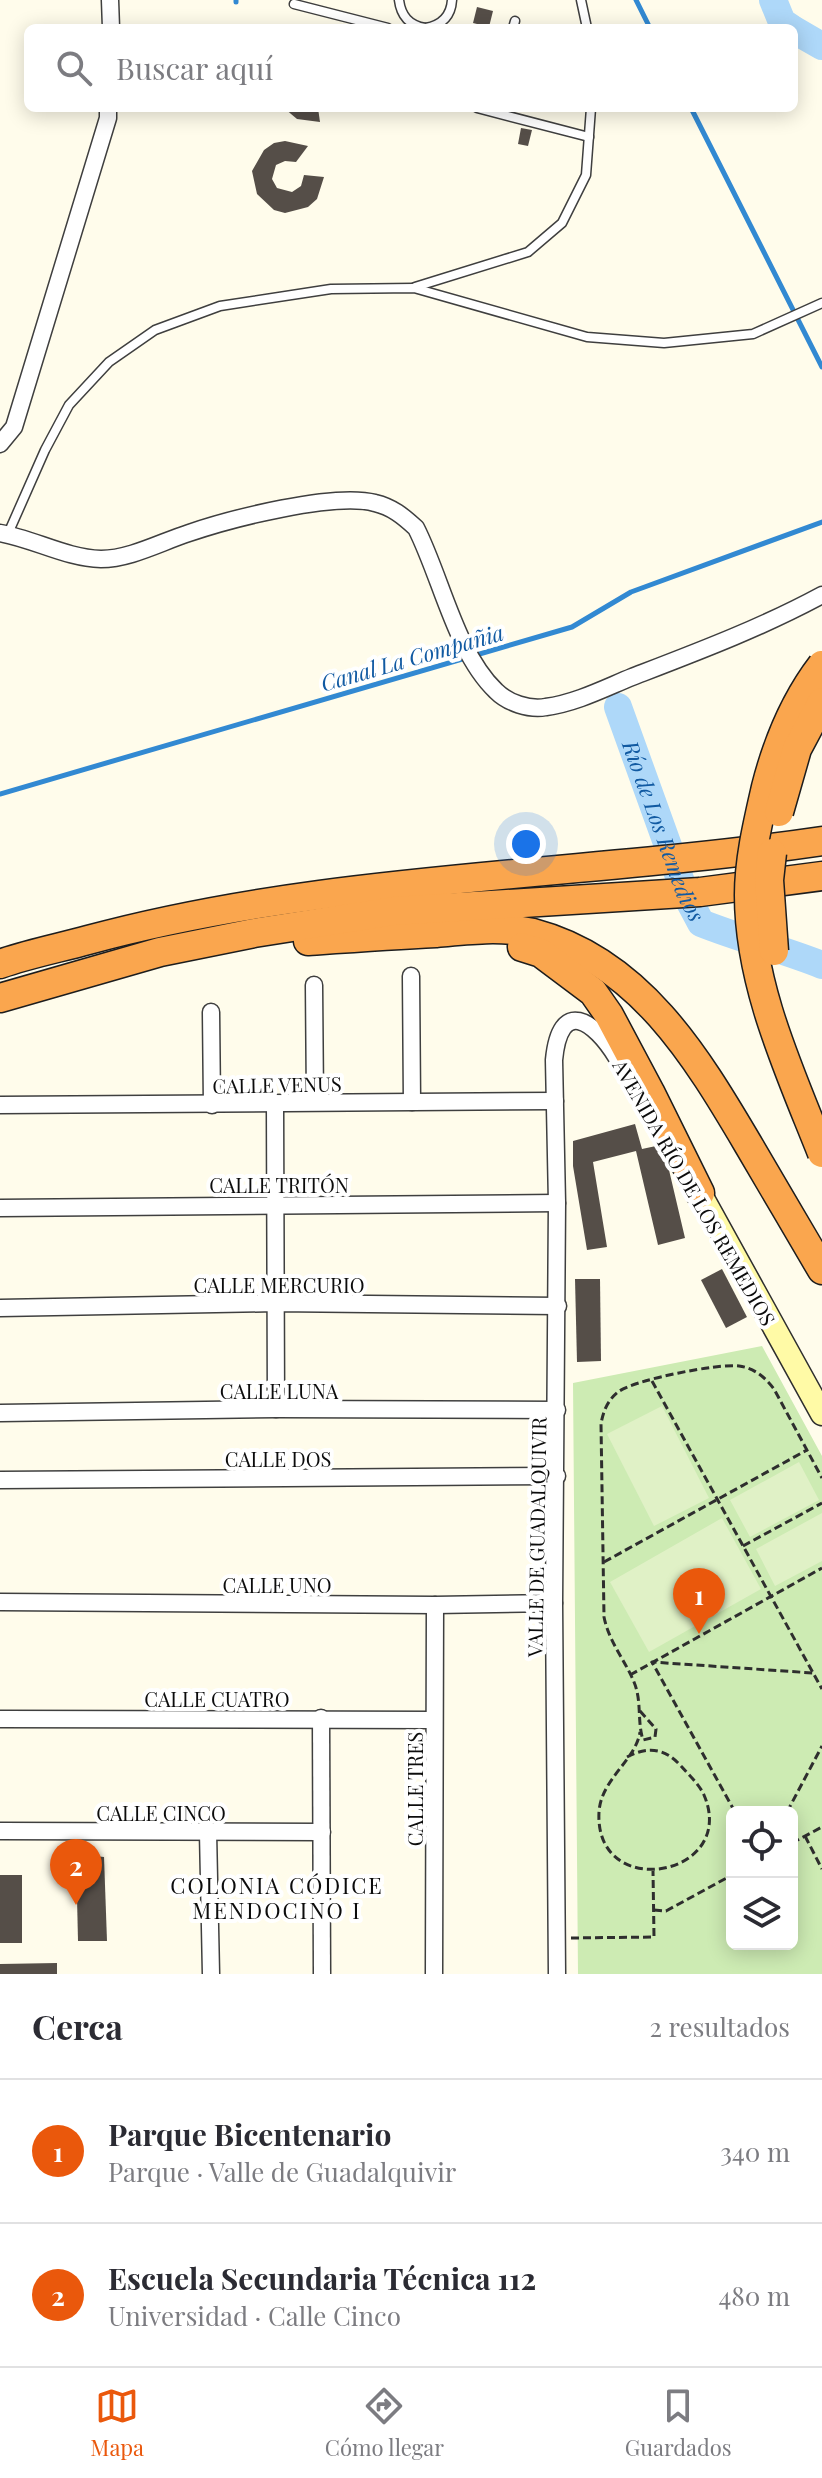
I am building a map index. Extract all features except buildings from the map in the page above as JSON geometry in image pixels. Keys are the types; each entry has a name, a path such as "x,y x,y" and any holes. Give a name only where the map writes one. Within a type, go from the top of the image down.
{"highway":[{"path":"822,665 795,708 771,766 756,830 749,896 756,959 769,1012 822,1153"},
{"path":"822,702 797,749 780,806 769,880 772,945 787,1011 822,1104"},
{"path":"0,964 152,923 274,900 390,885 822,841"},
{"path":"0,998 160,952 254,933 394,911 700,892 822,876"},
{"path":"160,952 468,930 531,933 572,948 636,989 696,1059 822,1270"},
{"path":"468,930 541,953 593,992 609,1015 650,1092 700,1193"}],"street":[{"path":"110,0 111,24"},
{"path":"0,444 14,427 108,112"},
{"path":"3,536 101,559 132,553 190,532 292,507 329,502 373,502 398,512 416,528 473,660 498,694 528,707 545,708 571,701 722,643 822,595"},
{"path":"411,976 412,1102"},
{"path":"314,985 315,1102"},
{"path":"211,1012 212,1105"},
{"name":"AVENIDA RÍO DE LOS REMEDIOS","path":"555,1101 556,1039 561,1028 573,1021 583,1021 607,1041 700,1193 822,1414"},
{"name":"CALLE VENUS","path":"0,1105 555,1101"},
{"name":"VALLE DE GUADALQUIVIR","path":"555,1101 558,1306 554,1603 557,1974"},
{"path":"275,1103 276,1409"},
{"name":"CALLE TRITÓN","path":"0,1208 557,1203"},
{"name":"CALLE MERCURIO","path":"0,1308 275,1303 558,1306"},
{"name":"CALLE LUNA","path":"0,1413 276,1409 557,1410"},
{"name":"CALLE DOS","path":"0,1480 557,1476"},
{"name":"CALLE UNO","path":"0,1602 554,1603"},
{"name":"CALLE TRES","path":"434,1974 435,1605"},
{"path":"321,1718 322,1974"},
{"name":"CALLE CUATRO","path":"0,1719 434,1720"},
{"name":"CALLE CINCO","path":"0,1831 322,1832"},
{"path":"208,1832 211,1974"}],"lane":[{"path":"399,0 404,17 413,24"},
{"path":"437,24 448,15 452,0"},
{"path":"581,0 586,24"},
{"path":"294,4 372,24"},
{"path":"499,112 589,137"},
{"path":"414,288 528,252 562,223 586,175 591,112"},
{"path":"3,536 69,405 109,362 155,330 220,306 331,289 414,288 587,337 664,343 753,334 822,303"}],"path":[{"path":"627,1757 648,1750 659,1750 670,1755 698,1785 707,1805 708,1827 699,1847 675,1867 653,1871 632,1867 614,1854 600,1825 604,1793 627,1757 638,1745 640,1728 639,1698 607,1631 604,1617 601,1424 607,1404 620,1390 634,1383 728,1365 748,1368 769,1383 822,1478"},
{"path":"651,1379 822,1689"},
{"path":"603,1562 807,1450"},
{"path":"743,1546 822,1503"},
{"path":"630,1675 822,1568"},
{"path":"652,1662 813,1673"},
{"path":"652,1662 732,1806"},
{"path":"640,1711 656,1729 655,1737 643,1740 640,1728"},
{"path":"790,1806 822,1746"},
{"path":"798,1840 822,1827"},
{"path":"805,1836 822,1869"},
{"path":"557,1939 654,1937 653,1871"},
{"path":"654,1910 666,1911 726,1878"}],"green space":[{"path":"762,1346 822,1456 822,1974 578,1974 573,1383"},
{"path":"662,1406 709,1498 654,1526 607,1434"},
{"path":"799,1462 819,1500 750,1537 730,1500"},
{"path":"822,1513 822,1561 775,1586 756,1549"},
{"path":"722,1518 761,1589 649,1652 610,1582"}],"waterway":[{"path":"636,0 648,24"},
{"path":"773,0 785,24"},
{"path":"798,32 822,46"},
{"path":"693,112 822,367"},
{"name":"Canal La Compañia","path":"0,794 572,627 631,592 822,522"},
{"name":"Río de Los Remedios","path":"618,707 685,893 701,923 822,965"}],"place":[{"name":"Parque Bicentenario","path":"699,1634"},
{"name":"Escuela Secundaria Técnica 112","path":"76,1905"}],"district":[{"name":"COLONIA CÓDICE MENDOCINO I","path":"277,1898"}]}
